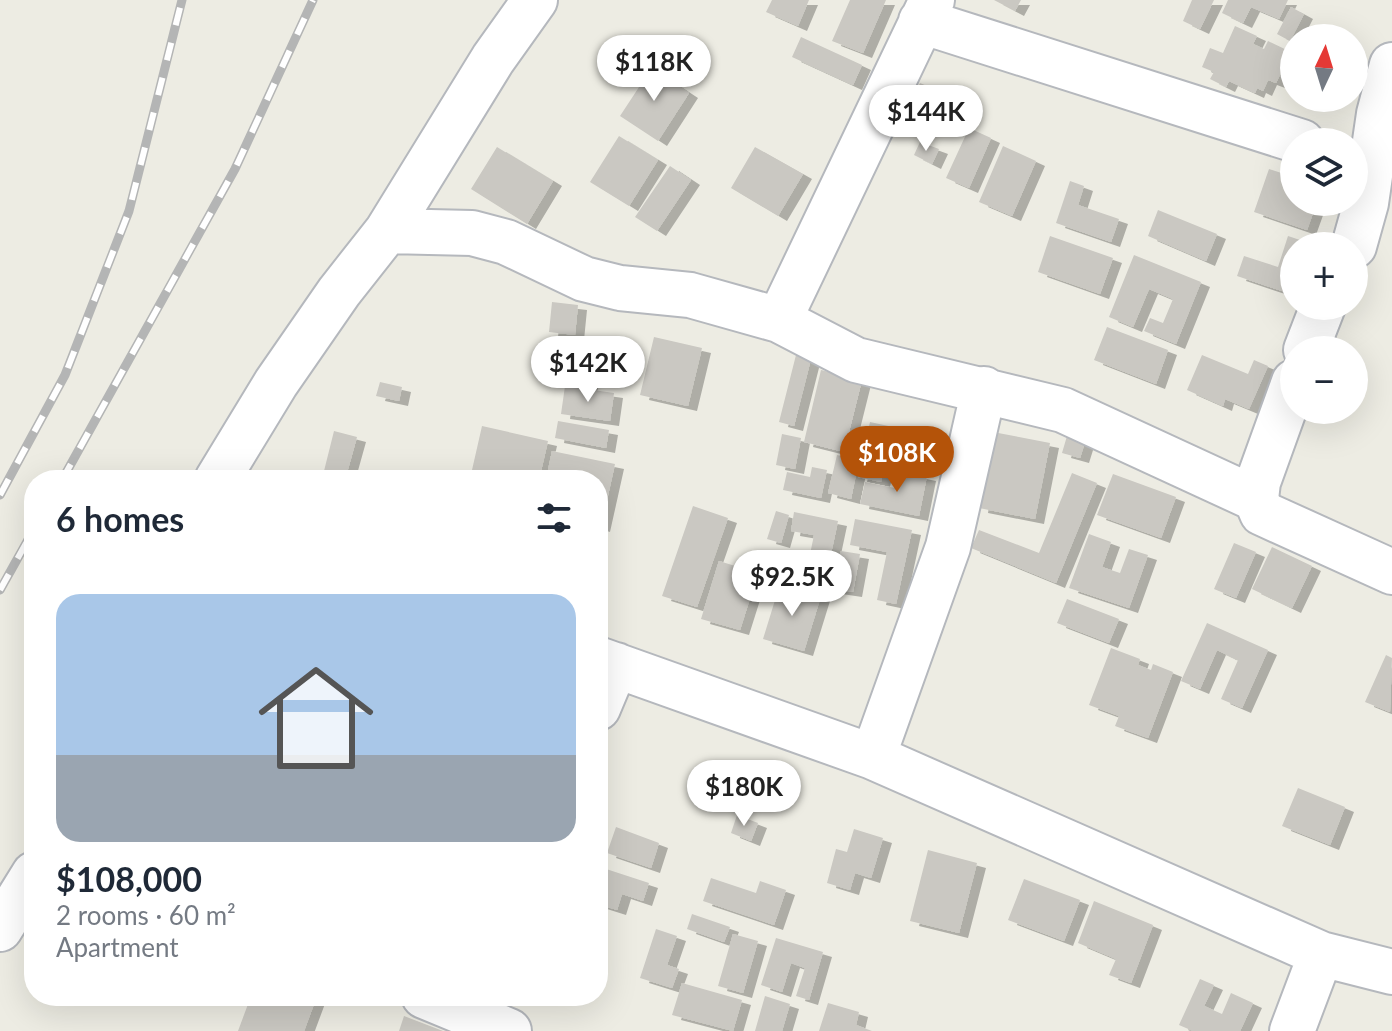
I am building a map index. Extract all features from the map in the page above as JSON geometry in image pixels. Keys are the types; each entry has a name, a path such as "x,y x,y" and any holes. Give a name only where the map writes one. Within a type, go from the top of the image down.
{"street":[{"path":"223,470 285,370 339,292 387,231 493,59 535,0"},
{"path":"779,320 927,10 1280,134"},
{"path":"1368,147 1392,65"},
{"path":"387,231 472,233 506,242 584,279 620,288 690,295 779,320 856,360 1063,410 1256,499"},
{"path":"873,757 948,547 984,389"},
{"path":"1280,421 1258,482 1256,499 1262,513 1273,521 1392,572"},
{"path":"608,662 873,757 1321,954 1392,972"},
{"path":"0,929 24,890"},
{"path":"1292,1031 1321,954"},
{"path":"461,1006 506,1018"}],"building":[{"path":"772,0 809,0 798,26 766,12"},
{"path":"850,0 886,0 863,53 832,41"},
{"path":"994,0 1021,0 1015,11"},
{"path":"1192,0 1214,0 1200,29 1183,21"},
{"path":"1228,0 1288,0 1279,19 1251,7 1243,23 1222,13"},
{"path":"1291,7 1304,14 1299,24 1282,24"},
{"path":"1235,26 1257,36 1253,44 1264,49 1268,41 1280,47 1280,75 1276,83 1268,80 1263,91 1257,88 1255,93 1229,81 1226,87 1210,79 1214,72 1202,67 1210,48 1223,53"},
{"path":"801,37 862,65 853,85 792,57"},
{"path":"645,64 689,93 658,141 620,116 643,81 637,76"},
{"path":"920,83 943,93 936,110 913,99"},
{"path":"969,128 991,138 969,188 946,178"},
{"path":"619,136 658,160 629,206 590,182"},
{"path":"920,142 939,149 932,164 914,155"},
{"path":"1003,146 1036,161 1012,216 979,202"},
{"path":"497,147 553,181 527,224 471,189"},
{"path":"755,147 803,174 778,216 731,188"},
{"path":"670,166 691,180 657,231 635,217"},
{"path":"1269,169 1280,173 1280,216 1312,216 1307,230 1254,212"},
{"path":"1070,181 1084,186 1078,205 1119,219 1111,242 1056,223"},
{"path":"1158,210 1217,234 1206,261 1148,236"},
{"path":"1050,236 1113,258 1100,294 1038,272"},
{"path":"1134,255 1201,282 1176,344 1144,331 1150,318 1163,323 1173,299 1149,289 1133,327 1109,317"},
{"path":"1244,256 1278,267 1280,261 1280,290 1237,276"},
{"path":"552,302 578,305 575,335 549,332"},
{"path":"1107,327 1168,350 1156,384 1094,360"},
{"path":"654,337 702,348 688,406 640,395"},
{"path":"545,340 567,343 564,359 543,356"},
{"path":"796,355 811,359 794,426 779,422"},
{"path":"1202,355 1248,374 1254,360 1268,366 1249,409 1225,399 1223,406 1187,390"},
{"path":"577,358 595,363 588,387 571,383"},
{"path":"821,370 862,380 844,452 804,442"},
{"path":"380,382 402,387 399,401 376,396"},
{"path":"565,386 614,393 610,421 561,414"},
{"path":"558,421 609,430 606,448 555,438"},
{"path":"870,422 893,427 881,482 858,477"},
{"path":"482,426 548,441 541,470 472,470"},
{"path":"334,431 357,437 348,470 324,470"},
{"path":"993,432 1050,443 1035,519 979,508"},
{"path":"782,434 801,438 795,469 776,465"},
{"path":"1067,436 1085,442 1080,458 1062,453"},
{"path":"552,451 615,464 608,496 608,470 548,470"},
{"path":"837,455 859,460 851,499 828,493"},
{"path":"812,467 827,470 821,498 783,490 787,472 810,477"},
{"path":"898,470 927,476 919,516 860,504 865,482 895,488"},
{"path":"1072,473 1097,483 1056,583 971,548 979,530 1039,553"},
{"path":"1113,474 1176,497 1161,538 1097,515"},
{"path":"693,506 728,518 697,607 662,596"},
{"path":"776,511 789,515 781,543 767,539"},
{"path":"794,512 838,521 828,568 808,564 814,535 791,531"},
{"path":"855,519 912,530 896,604 877,600 887,552 850,545"},
{"path":"1089,534 1111,542 1102,567 1120,573 1129,549 1148,555 1129,608 1069,588"},
{"path":"1234,543 1256,552 1236,598 1214,589"},
{"path":"1272,547 1312,566 1292,608 1252,589"},
{"path":"841,551 860,554 853,592 833,589"},
{"path":"719,561 758,573 740,630 701,619"},
{"path":"780,584 821,596 804,651 763,639"},
{"path":"1067,599 1119,619 1109,643 1057,623"},
{"path":"1207,623 1268,650 1242,708 1221,699 1238,660 1217,650 1200,689 1181,681"},
{"path":"1111,648 1140,659 1138,665 1151,670 1153,664 1173,672 1148,738 1115,726 1119,716 1089,705"},
{"path":"1386,655 1392,658 1390,712 1365,702"},
{"path":"1298,788 1345,807 1330,845 1282,826"},
{"path":"737,815 758,823 751,841 731,833"},
{"path":"616,827 659,843 651,868 608,853"},
{"path":"854,829 883,838 871,878 855,873 850,890 827,883 836,849 847,852"},
{"path":"928,850 977,863 959,933 910,921"},
{"path":"608,870 649,883 643,901 622,894 617,910 608,907"},
{"path":"711,878 756,893 760,881 786,890 774,925 703,901"},
{"path":"1024,879 1080,900 1064,941 1008,920"},
{"path":"1094,901 1153,925 1131,983 1109,975 1116,959 1078,943"},
{"path":"692,914 730,927 724,942 687,929"},
{"path":"656,929 677,936 667,965 679,969 672,988 640,978"},
{"path":"733,934 758,941 743,993 718,986"},
{"path":"776,938 823,952 809,1000 796,996 805,968 791,963 782,992 761,985"},
{"path":"1200,979 1214,985 1204,1006 1222,1014 1231,993 1253,1003 1240,1031 1193,1031 1179,1025"},
{"path":"682,983 742,1000 733,1031 672,1015"},
{"path":"765,996 790,1004 782,1031 755,1031"},
{"path":"828,1003 859,1012 856,1025 872,1031 819,1031"},
{"path":"247,1006 313,1006 304,1031 238,1031"},
{"path":"404,1016 443,1031 399,1031"}],"railway":[{"path":"0,495 65,375 129,211 182,0"},
{"path":"68,470 235,169 313,0"},
{"path":"0,590 24,547"}]}
